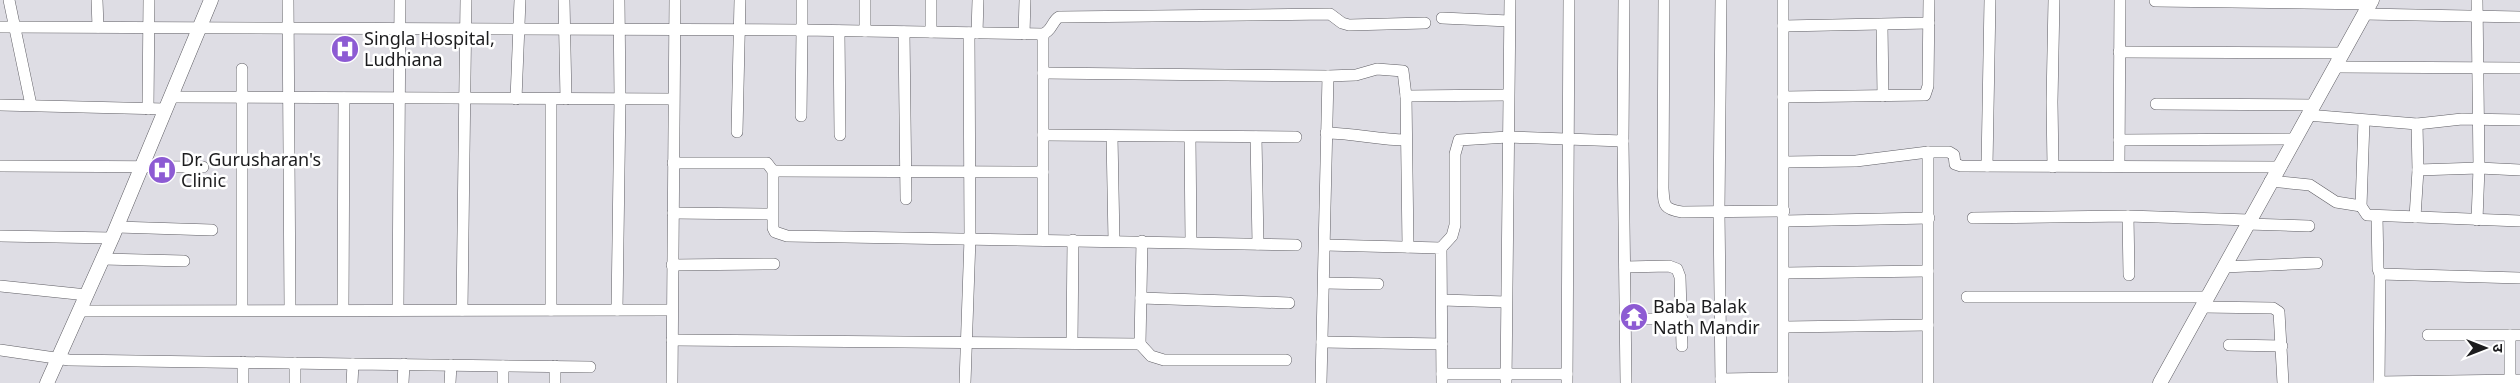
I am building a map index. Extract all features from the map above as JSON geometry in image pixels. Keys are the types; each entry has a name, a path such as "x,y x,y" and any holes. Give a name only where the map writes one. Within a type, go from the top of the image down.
{"street":[{"path":"9,0 31,105"},
{"path":"97,0 98,27"},
{"path":"148,109 149,0"},
{"path":"48,383 114,233 211,0"},
{"path":"288,0 290,310"},
{"path":"398,310 401,98 400,0"},
{"path":"462,310 466,0"},
{"path":"516,99 520,0"},
{"path":"564,0 566,99"},
{"path":"617,310 620,99 619,0"},
{"path":"672,383 674,0"},
{"path":"737,132 740,0"},
{"path":"801,116 802,0"},
{"path":"865,0 865,31"},
{"path":"931,0 931,32"},
{"path":"965,383 970,238 973,33 978,0"},
{"path":"1024,34 1025,0"},
{"path":"1506,378 1510,0"},
{"path":"1569,0 1568,139 1567,378 1442,379 1441,248 1452,236 1455,226 1456,142 1463,138 1508,137 1568,139 1623,141"},
{"path":"1624,0 1623,141 1626,383"},
{"path":"1664,0 1664,202 1669,210 1719,211 1784,216 1929,218"},
{"path":"1721,0 1719,211 1721,381 1783,381 1784,0"},
{"path":"1783,97 1925,95 1928,86 1928,0"},
{"path":"1987,166 1990,0"},
{"path":"2053,167 2054,0"},
{"path":"2119,166 2120,0"},
{"path":"2154,0 2369,6 2478,17 2520,17"},
{"path":"2477,0 2479,119 2477,220"},
{"path":"2160,383 2270,181 2369,6"},
{"path":"0,27 802,30 1043,34 1050,29 1059,17 1330,14 1342,23 1349,24 1425,23"},
{"path":"1442,18 1509,21"},
{"path":"1784,26 1929,24"},
{"path":"1882,25 1883,96"},
{"path":"839,31 840,135"},
{"path":"904,32 906,199"},
{"path":"1043,34 1043,239"},
{"path":"2120,52 2343,53"},
{"path":"2336,67 2520,68"},
{"path":"242,69 242,310"},
{"path":"1043,73 1328,76 1356,75 1377,69 1401,69 1405,76 1406,96 1408,247"},
{"path":"1321,383 1328,76"},
{"path":"1406,96 1508,95"},
{"path":"0,105 148,109 168,103 242,98 673,99"},
{"path":"344,98 344,310"},
{"path":"551,310 552,99"},
{"path":"2156,104 2310,110 2364,121 2417,124 2479,119 2520,120"},
{"path":"2364,121 2360,206 2367,216 2520,221"},
{"path":"2415,217 2418,170 2417,124"},
{"path":"1326,133 1346,133 1379,140 1406,140"},
{"path":"1043,135 1296,137"},
{"path":"1112,136 1114,241"},
{"path":"1190,136 1191,242"},
{"path":"1256,137 1258,244"},
{"path":"2119,140 2294,139"},
{"path":"1928,152 1928,383"},
{"path":"1785,162 1856,161 1928,152 1952,152 1955,164 1961,166 2278,167"},
{"path":"673,163 762,162 770,166 773,171 772,214 775,232 787,236 1296,244"},
{"path":"0,166 203,167"},
{"path":"2418,170 2479,168 2520,170"},
{"path":"773,171 1043,172"},
{"path":"2270,181 2310,185 2336,202 2360,206"},
{"path":"673,214 772,214"},
{"path":"2128,216 2129,276"},
{"path":"1973,218 2128,216 2309,226"},
{"path":"2377,216 2378,269 2380,274 2379,383 2515,380 2515,335 2428,335"},
{"path":"0,236 212,230"},
{"path":"1072,343 1073,240"},
{"path":"1142,241 1140,344 1151,356 1164,360 1286,360"},
{"path":"1325,245 1441,248"},
{"path":"102,259 184,261"},
{"path":"2224,267 2317,263"},
{"path":"672,265 774,264"},
{"path":"1624,267 1669,266 1678,269 1680,277 1682,346"},
{"path":"1784,273 1928,271"},
{"path":"2380,274 2520,278"},
{"path":"1324,283 1378,284"},
{"path":"0,286 87,295"},
{"path":"1967,297 2205,302 2276,310 2280,314 2283,383"},
{"path":"1141,298 1289,302"},
{"path":"1442,300 1506,302"},
{"path":"80,310 672,310"},
{"path":"1625,319 1682,319"},
{"path":"1784,327 1928,325"},
{"path":"672,340 1140,344"},
{"path":"1322,342 1442,344"},
{"path":"2229,345 2282,346"},
{"path":"0,350 58,359 590,367"},
{"path":"243,362 243,383"},
{"path":"295,363 295,383"},
{"path":"352,383 353,364"},
{"path":"404,364 404,383"},
{"path":"450,365 450,383"},
{"path":"503,366 503,383"},
{"path":"555,366 555,383"}],"place":[{"name":"Singla Hospital, Ludhiana","path":"345,49"},
{"name":"Dr. Gurusharan's Clinic","path":"162,170"},
{"name":"Baba Balak Nath Mandir","path":"1634,317"}]}
